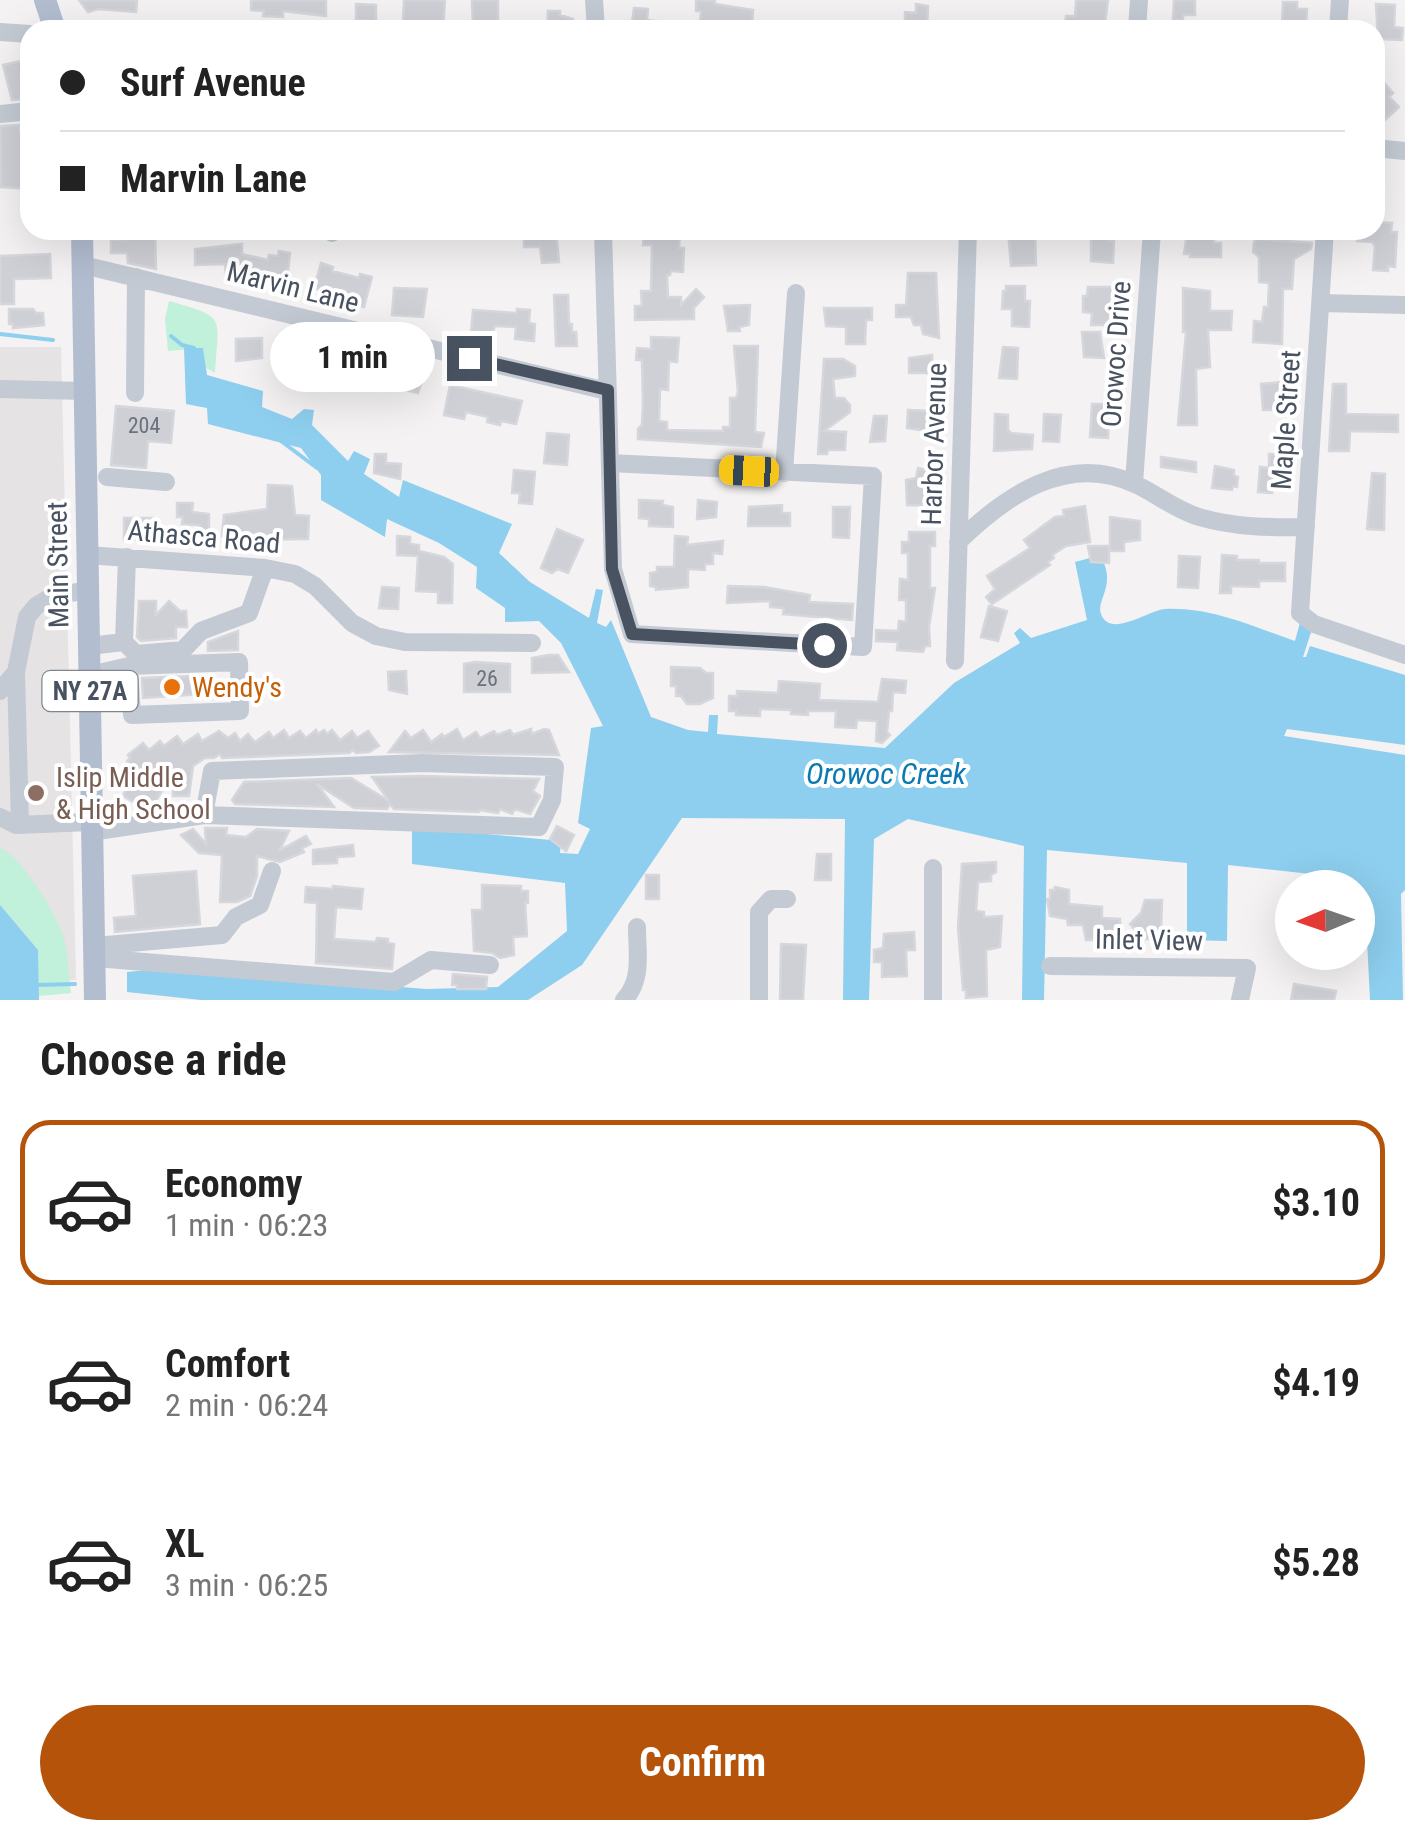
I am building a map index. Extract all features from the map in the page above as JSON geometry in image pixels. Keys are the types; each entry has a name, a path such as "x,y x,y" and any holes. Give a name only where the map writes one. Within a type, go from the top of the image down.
{"main road":[{"name":"Main Street","path":"82,240 95,1000"}],"street":[{"path":"602,240 612,569 632,634 863,647 872,476 610,463"},
{"name":"Harbor Avenue","path":"955,661 968,240"},
{"name":"Orowoc Drive","path":"1134,483 1151,240"},
{"name":"Maple Street","path":"1325,240 1300,613 1314,624 1405,654"},
{"name":"Marvin Lane","path":"83,265 608,390"},
{"path":"135,393 136,277"},
{"path":"784,473 796,294"},
{"path":"1321,303 1405,305"},
{"path":"0,389 85,391"},
{"path":"958,542 1013,495 1052,478 1086,475 1134,483 1195,516 1247,526 1306,527"},
{"path":"107,477 166,482"},
{"name":"Athasca Road","path":"88,555 265,568 295,574 315,586 352,624 376,636 406,642 532,643"},
{"path":"127,558 124,642 136,654 183,650 202,631 249,613 265,568"},
{"path":"20,825 16,672 27,617 51,596 87,590"},
{"path":"89,646 124,642"},
{"path":"90,674 128,666 239,662 240,711 132,715 128,666"},
{"path":"0,691 16,672"},
{"path":"0,817 20,825 91,827 204,815 538,827 552,800 555,767 422,762 212,771 204,815"},
{"path":"932,868 933,1000"},
{"path":"95,952 222,935 236,917 260,906 272,870"},
{"path":"759,1000 759,912 772,899 787,899"},
{"path":"624,1000 634,990 637,974 637,927"},
{"path":"95,952 394,982 431,960 490,965"},
{"name":"Inlet View","path":"1050,966 1247,968 1240,1000"}],"shaded area":[{"name":"Islip Middle & High School","path":"0,347 61,347 76,980 39,982 39,1000 0,1000"}],"green space":[{"path":"169,301 202,311 215,322 215,373 206,368 203,348 168,351 165,319"},
{"path":"0,848 26,872 57,921 66,945 71,993 39,996 38,950 0,905"}],"water":[{"path":"184,348 203,348 207,375 263,391 262,407 292,419 304,409 314,410 312,425 348,461 354,451 370,459 364,474 399,497 403,480 512,524 499,553 530,582 589,618 596,589 603,590 597,623 606,627 611,620 651,717 688,730 708,732 709,715 718,715 717,734 885,748 954,683 1020,643 1014,633 1020,628 1031,638 1087,620 1075,562 1090,558 1103,561 1107,578 1100,609 1106,621 1113,624 1165,609 1182,609 1231,619 1295,641 1301,619 1314,623 1303,657 1310,646 1405,675 1405,745 1287,729 1284,736 1405,755 1403,1000 1370,1000 1368,970 1375,970 1375,870 1275,870 1228,865 1227,941 1187,940 1187,863 1047,850 1044,1000 1022,1000 1024,846 908,819 874,839 869,1000 843,1000 845,819 682,818 582,965 528,1000 201,1000 127,992 127,972 169,968 426,989 498,987 567,931 565,883 412,864 412,827 561,841 560,853 578,854 590,829 578,823 591,728 603,726 561,643 539,621 505,622 505,608 476,588 477,567 439,543 387,519 385,537 321,500 321,475 301,448 208,424 207,408 186,404"},
{"path":"0,905 38,950 39,1000 0,1000"}],"building":[{"path":"79,0 137,0 136,12 88,12"},
{"path":"251,0 326,0 326,16 283,11 283,17 263,16 264,11 251,10"},
{"path":"404,0 445,0 444,20 403,20"},
{"path":"472,0 498,0 498,20 473,20"},
{"path":"696,0 715,1 753,10 752,20 700,20 701,11 696,11"},
{"path":"1076,0 1108,0 1105,20 1066,20 1066,16 1075,16"},
{"path":"1174,0 1195,0 1195,15 1173,20"},
{"path":"1283,2 1297,2 1297,9 1307,9 1306,20 1282,20"},
{"path":"356,4 376,5 376,20 356,20"},
{"path":"916,4 928,6 927,20 905,20 905,12 916,13"},
{"path":"1376,4 1395,5 1394,27 1403,28 1402,40 1385,39 1385,20 1377,20"},
{"path":"634,8 648,9 647,20 632,20"},
{"path":"548,11 560,11 560,15 573,19 573,20 548,20"},
{"path":"20,61 20,100 12,100 3,65"},
{"path":"1385,84 1393,93 1389,97 1399,107 1385,120"},
{"path":"19,125 20,188 1,187 0,126"},
{"path":"1385,223 1392,223 1391,232 1397,232 1395,267 1388,266 1388,271 1373,270 1375,246 1372,242 1357,241 1385,240"},
{"path":"111,240 155,240 156,269 128,263 127,253 111,253"},
{"path":"524,240 557,240 559,262 542,263 540,247 524,247"},
{"path":"643,240 680,240 679,248 684,248 683,272 671,271 667,275 668,297 681,297 681,305 696,289 704,297 694,308 694,319 635,320 635,306 642,306 641,291 651,291 652,245 643,245"},
{"path":"1009,240 1035,240 1036,265 1011,266"},
{"path":"1091,240 1114,241 1113,263 1091,261"},
{"path":"1186,240 1221,243 1221,257 1184,254"},
{"path":"1254,242 1312,243 1311,249 1294,259 1292,289 1283,289 1282,344 1253,342 1254,321 1262,322 1264,307 1268,307 1269,283 1259,282 1259,257 1253,252"},
{"path":"242,244 242,254 268,260 269,255 278,256 279,251 290,253 287,281 242,272 226,276 225,264 195,265 195,249"},
{"path":"50,254 51,278 14,279 14,304 0,304 0,256"},
{"path":"321,263 333,267 332,271 372,277 364,307 325,297 327,292 314,288"},
{"path":"908,273 936,273 939,338 923,334 921,325 914,325 911,317 896,317 896,305 906,305"},
{"path":"1006,286 1025,286 1025,301 1030,301 1029,327 1012,326 1012,309 1002,309"},
{"path":"1088,287 1113,287 1109,325 1091,325 1092,313 1083,312 1083,296 1087,296"},
{"path":"394,288 427,289 423,317 392,315"},
{"path":"1183,288 1210,291 1210,311 1232,311 1231,330 1208,330 1210,367 1196,369 1197,425 1178,425 1186,332"},
{"path":"554,295 568,295 569,324 572,332 576,332 577,346 556,346"},
{"path":"750,305 749,325 739,327 740,331 728,331 724,306"},
{"path":"824,308 872,308 872,320 866,320 865,344 846,344 846,327 826,326"},
{"path":"9,309 43,313 44,325 13,328 9,324"},
{"path":"517,309 530,310 529,323 535,324 534,341 515,339 516,327 495,326 491,337 471,333 473,310 517,313"},
{"path":"1082,332 1100,332 1104,358 1084,357"},
{"path":"651,337 679,338 677,362 669,361 668,390 660,389 659,421 667,422 667,430 723,431 723,427 730,427 730,398 736,398 738,392 734,346 758,346 755,432 764,433 761,447 638,439 643,403 642,360 636,360 637,348 651,349"},
{"path":"262,338 262,358 236,361 236,339"},
{"path":"308,344 331,349 328,364 320,365 319,373 305,370"},
{"path":"1003,347 1018,348 1017,379 999,378"},
{"path":"932,355 933,373 909,373 909,358"},
{"path":"359,356 376,359 374,378 353,377"},
{"path":"824,359 843,359 855,366 855,376 833,379 835,398 844,398 850,412 824,431 846,432 845,450 818,454"},
{"path":"415,360 427,366 418,393 406,390 404,382 409,363 414,365"},
{"path":"1282,382 1281,410 1263,410 1261,384"},
{"path":"1333,384 1346,384 1346,414 1398,415 1398,432 1350,431 1349,451 1329,451"},
{"path":"450,385 522,401 516,424 487,422 488,417 466,412 464,419 444,415"},
{"path":"1092,404 1105,404 1108,438 1090,437"},
{"path":"116,406 174,411 171,443 148,441 146,468 111,465"},
{"path":"908,410 934,411 933,432 907,428"},
{"path":"995,414 1008,415 1011,433 1033,435 1032,449 994,451"},
{"path":"1044,414 1061,415 1059,442 1043,441"},
{"path":"874,416 887,416 885,441 870,442"},
{"path":"547,433 569,435 567,465 544,463"},
{"path":"375,454 386,454 386,463 401,464 400,479 374,473"},
{"path":"1269,454 1282,455 1281,479 1275,481 1272,493 1258,492 1260,467 1269,468"},
{"path":"1161,457 1196,462 1196,472 1161,467"},
{"path":"1215,466 1234,470 1237,487 1212,488"},
{"path":"918,468 935,472 935,506 907,505 906,480 916,478"},
{"path":"514,470 535,472 532,504 519,503 520,493 512,493"},
{"path":"1372,473 1385,474 1384,530 1367,529"},
{"path":"268,485 292,486 295,515 309,516 308,539 232,540 232,536 222,536 224,515 267,509"},
{"path":"639,500 663,501 662,505 673,507 673,527 649,526 649,519 639,518"},
{"path":"698,500 717,502 716,517 697,519"},
{"path":"177,503 193,503 192,512 209,514 209,539 199,539 199,525 182,524 183,517 177,517"},
{"path":"782,505 782,513 790,513 790,526 748,526 749,507"},
{"path":"1085,506 1090,542 1066,546 1052,555 1050,565 992,604 986,597 995,589 987,576 1030,548 1024,540 1055,517 1064,516 1063,510"},
{"path":"833,507 850,507 849,538 833,537"},
{"path":"1110,517 1140,521 1140,540 1124,542 1124,551 1110,551"},
{"path":"124,518 152,518 156,534 151,534 151,539 124,540"},
{"path":"557,529 583,540 568,573 541,568"},
{"path":"909,532 935,532 935,546 930,546 930,588 935,588 930,646 925,646 923,652 897,650 898,642 876,641 876,630 898,631 899,621 906,622 906,600 899,600 900,579 908,580 908,553 902,553 902,542 909,542"},
{"path":"397,536 410,537 410,544 419,545 419,551 444,557 453,564 452,603 438,603 438,592 416,591 418,556 397,555"},
{"path":"675,536 688,537 687,545 723,541 722,554 713,553 713,564 705,564 705,570 688,569 688,587 656,590 650,586 650,573 657,572 657,567 674,567"},
{"path":"1088,546 1109,546 1109,563 1091,562"},
{"path":"1222,555 1259,563 1285,563 1285,581 1259,581 1259,587 1231,586 1231,593 1220,593"},
{"path":"1179,556 1200,557 1198,588 1178,587"},
{"path":"728,586 810,595 809,602 853,604 852,620 783,614 784,608 770,607 770,601 727,603"},
{"path":"382,587 399,588 398,609 379,608"},
{"path":"139,601 156,601 156,615 169,601 180,611 186,611 187,627 176,627 176,638 141,641 137,637"},
{"path":"989,606 1007,611 998,641 981,637"},
{"path":"238,631 238,650 208,651 208,642"},
{"path":"558,655 569,672 532,673 532,658"},
{"path":"464,664 510,664 510,692 464,692"},
{"path":"671,667 700,668 713,673 713,698 687,704 676,696 676,686 671,686"},
{"path":"406,671 407,694 389,690 388,672"},
{"name":"Wendy's","path":"142,678 202,679 202,694 143,698"},
{"path":"882,679 906,681 905,693 893,692 887,732 890,735 882,743 876,741 877,721 857,720 856,728 835,727 836,711 808,711 808,715 760,709 760,716 729,711 729,696 737,696 737,691 778,693 779,681 820,684 819,700 878,702"},
{"path":"457,729 463,740 476,732 480,738 494,731 497,735 510,730 513,735 531,729 532,734 549,730 559,755 389,752 405,731 411,738 423,730 431,742"},
{"path":"284,730 289,738 300,731 306,738 316,730 318,734 324,730 327,734 332,730 340,740 352,731 357,738 368,731 379,746 356,753 353,750 222,758 220,754 193,766 189,796 173,796 173,772 150,811 123,796 129,781 123,777 131,766 128,755 143,743 149,750 160,741 164,746 177,736 183,744 198,734 202,741 219,731 228,738 235,733 240,741 248,734 255,742 269,732 273,738"},
{"path":"372,777 539,779 533,791 540,796 530,814 515,809 512,814 500,809 498,813 394,809 390,804 387,809 354,808 317,784 334,807 235,804 232,800 244,782 351,778 389,801"},
{"path":"557,826 574,835 566,851 550,839"},
{"path":"205,828 227,828 226,835 246,837 257,829 289,831 280,850 306,836 311,844 302,848 304,852 280,862 257,856 257,876 250,896 237,902 220,902 222,855 199,853 181,835 193,829 206,844"},
{"path":"353,845 354,856 337,857 337,863 313,864 313,850"},
{"path":"817,854 831,854 831,880 815,880"},
{"path":"996,862 991,881 978,882 976,911 984,912 984,917 1002,916 1000,947 986,950 987,996 966,998 958,927 962,864"},
{"path":"196,871 200,924 115,932 114,918 136,916 133,876"},
{"path":"646,875 659,875 659,899 646,899"},
{"path":"482,885 521,886 521,891 528,891 527,936 513,937 514,955 500,958 474,951 472,910 482,910"},
{"path":"306,887 363,889 361,909 336,907 334,939 388,939 388,943 394,944 392,969 316,963 317,903 305,902"},
{"path":"1055,887 1069,890 1069,904 1102,907 1102,918 1120,919 1121,936 1086,940 1083,925 1068,925 1067,919 1050,916 1047,899"},
{"path":"1145,900 1162,900 1161,930 1153,939 1143,939 1130,924 1141,913"},
{"path":"914,932 915,950 906,950 907,976 882,977 882,962 874,962 874,950 883,948 884,934"},
{"path":"781,944 806,945 803,1000 780,1000"},
{"path":"453,974 487,977 486,989 457,989 457,985 452,985"},
{"path":"1294,984 1336,991 1334,1000 1291,1000"}],"waterway":[{"path":"0,334 53,340"},
{"path":"171,336 194,351"},
{"path":"281,441 317,468"},
{"name":"Orowoc Creek","path":"35,985 75,984"}],"place":[{"name":"Wendy's","path":"172,687"},
{"name":"Islip Middle & High School","path":"36,793"}],"route":[{"path":"469,358 608,390 612,569 632,634 824,645"}]}
